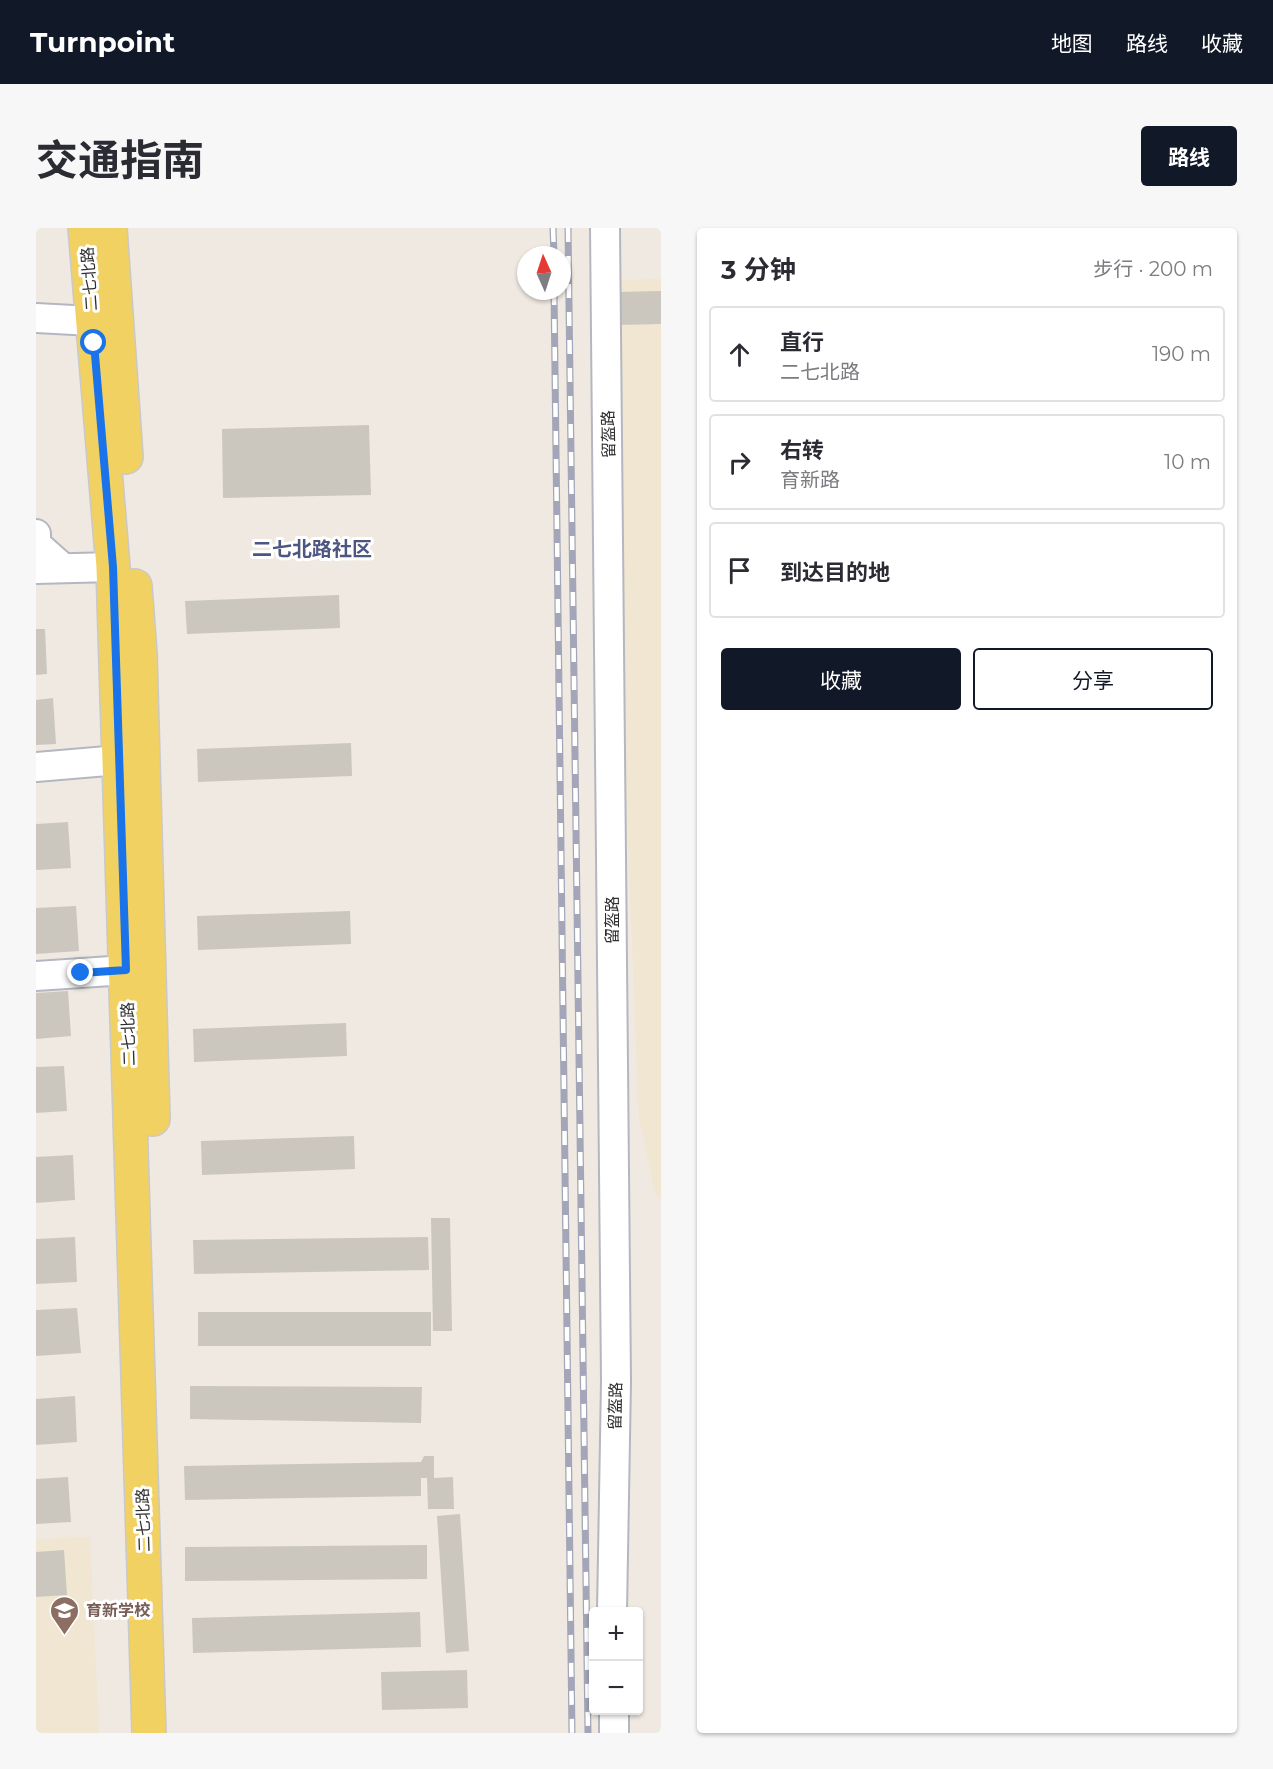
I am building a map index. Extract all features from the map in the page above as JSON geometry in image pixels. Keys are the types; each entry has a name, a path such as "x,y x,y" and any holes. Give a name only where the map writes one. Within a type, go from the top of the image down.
{"main road":[{"name":"二七北路","path":"85,228 113,567 149,1733"},
{"name":"二七北路","path":"110,228 140,654 171,1733"}],"street":[{"name":"留盔路","path":"606,228 616,1369 612,1607"},
{"path":"36,318 92,321"},
{"path":"36,534 36,544 49,569 113,567"},
{"path":"36,767 119,760"},
{"path":"36,976 126,970"},
{"path":"614,1715 614,1733"}],"shaded area":[{"path":"661,279 661,1197 656,1197 639,1119 613,469 615,280"},
{"name":"育新学校","path":"90,1537 99,1733 36,1733 36,1539"}],"building":[{"path":"661,291 661,324 618,325 618,292"},
{"path":"369,425 371,495 223,498 222,429"},
{"path":"339,595 340,628 187,634 185,601"},
{"path":"36,629 45,629 47,674 36,675"},
{"path":"53,698 56,744 36,745 36,700"},
{"path":"351,743 352,776 198,782 197,749"},
{"path":"68,822 71,868 36,870 36,824"},
{"path":"76,906 79,951 36,954 36,908"},
{"path":"350,911 351,944 198,950 197,916"},
{"path":"68,991 71,1036 36,1039 36,993"},
{"path":"346,1023 347,1056 194,1062 193,1029"},
{"path":"64,1066 67,1111 36,1113 36,1067"},
{"path":"354,1136 355,1169 202,1175 201,1141"},
{"path":"73,1155 75,1200 36,1203 36,1157"},
{"path":"431,1218 450,1218 452,1331 433,1331"},
{"path":"75,1237 77,1282 36,1284 36,1239"},
{"path":"428,1237 429,1270 194,1274 193,1240"},
{"path":"77,1308 81,1353 36,1356 36,1310"},
{"path":"198,1312 431,1312 431,1346 198,1346"},
{"path":"190,1386 422,1387 421,1423 190,1419"},
{"path":"75,1396 77,1442 36,1445 36,1399"},
{"path":"424,1456 434,1456 434,1478 453,1477 454,1509 428,1509 427,1478 421,1478 421,1496 185,1500 184,1466 421,1462"},
{"path":"68,1477 71,1522 36,1524 36,1479"},
{"path":"460,1514 469,1651 446,1653 437,1516"},
{"path":"427,1545 427,1579 185,1581 185,1547"},
{"path":"64,1550 67,1595 36,1597 36,1552"},
{"path":"420,1612 421,1647 193,1653 192,1618"},
{"path":"467,1670 468,1708 382,1710 381,1672"}],"railway":[{"path":"553,228 554,246"},
{"path":"568,228 588,1733"},
{"path":"554,300 572,1733"}],"place":[{"name":"育新学校","path":"65,1636"}],"district":[{"name":"二七北路社区","path":"312,549"}],"route":[{"path":"81,973 126,970 113,567 94,343"}]}
